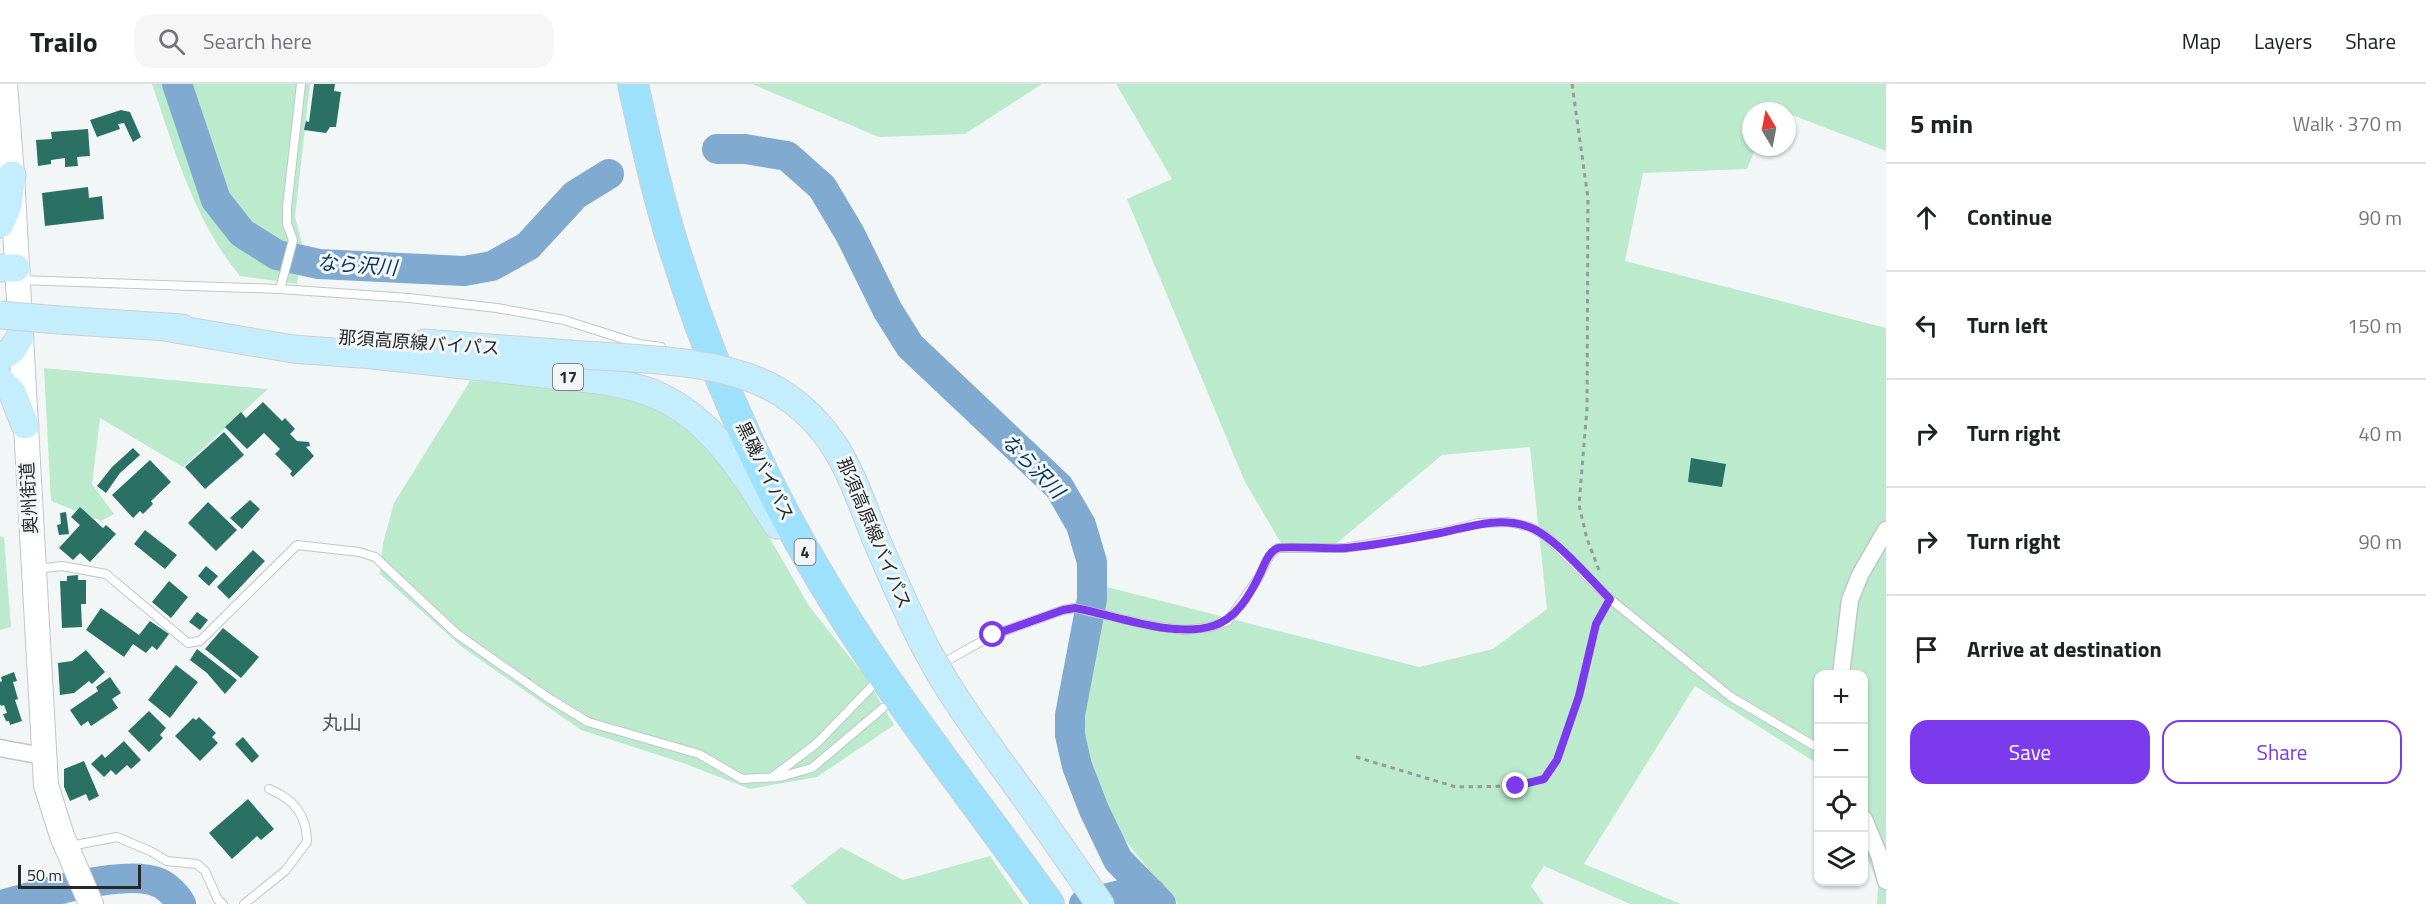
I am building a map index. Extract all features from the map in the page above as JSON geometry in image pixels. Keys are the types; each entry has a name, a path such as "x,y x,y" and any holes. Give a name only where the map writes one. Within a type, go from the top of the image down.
{"highway":[{"name":"黒磯バイパス","path":"633,84 654,179 707,353 773,492 826,588 856,635 1041,894"}],"main road":[{"name":"奥州街道","path":"5,84 12,175 11,272 20,337 46,785 52,810 91,902"},
{"path":"0,224 8,206 12,175"},
{"name":"那須高原線バイパス","path":"0,315 303,334 666,362 730,372 756,380 778,391 814,420 838,449 852,476 895,584 931,656 974,724 1100,904"},
{"name":"那須高原線バイパス","path":"164,327 293,349 384,356 598,380 633,387 664,398 687,412 709,431 736,462 796,555 856,635"},
{"path":"0,358 12,350 20,337"},
{"path":"0,380 12,392 25,425"}],"street":[{"path":"1842,670 1850,600 1860,575 1886,530"},
{"path":"0,748 43,756"},
{"path":"1868,830 1879,855 1886,881"}],"lane":[{"path":"280,289 293,240 287,224 286,207 301,84"},
{"path":"11,272 409,298 497,308 564,320 639,344 672,348"},
{"path":"950,659 993,635 1063,610 1075,608 1148,625 1183,630 1211,627 1228,621 1257,580 1270,555 1278,548 1345,548 1442,532 1479,523 1509,522 1530,527 1547,537 1610,599 1731,697 1814,746"},
{"path":"33,569 62,566 106,574 188,643 200,641 297,544 359,552 375,557 457,634 547,697 588,722 699,754 742,779 772,777 813,768 883,708"},
{"path":"772,777 816,744 883,675"},
{"path":"244,904 285,871 307,842 305,820 284,795 269,789"},
{"path":"68,850 117,837 150,851 166,861 197,864 205,871 218,900 223,904"}],"path":[{"path":"1356,757 1456,787 1516,786 1544,779 1557,760 1579,696 1596,624 1610,599 1587,539 1579,505 1587,408 1588,198 1572,84"}],"green space":[{"path":"152,84 310,84 295,217 303,247 297,284 240,276 224,254 210,232 187,184"},
{"path":"752,84 1042,84 965,134 879,137"},
{"path":"1116,84 1886,84 1886,151 1796,116 1796,102 1742,102 1742,156 1752,156 1747,169 1643,173 1625,261 1886,328 1886,904 1877,904 1878,885 1868,859 1868,670 1814,670 1814,761 1695,686 1584,864 1681,904 1630,904 1544,866 1531,886 1544,904 1177,904 1107,818 1082,736 1086,679 1107,587 1419,667 1493,649 1547,609 1530,447 1442,455 1337,543 1281,543 1245,482 1127,199 1172,179"},
{"path":"44,368 268,389 183,467 100,418 92,484 114,514 101,521 51,501"},
{"path":"470,381 574,387 627,397 684,422 737,481 809,606 867,679 894,725 817,777 750,789 683,763 581,730 462,647 380,574 383,543 394,503"},
{"path":"0,536 4,537 11,627 0,630"},
{"path":"841,847 903,880 990,856 1023,904 807,904 791,886"},
{"path":"61,879 67,904 0,904 0,892"}],"building":[{"path":"314,84 335,84 334,91 341,92 336,127 330,127 326,133 304,130 306,121 309,122"},
{"path":"121,110 130,112 141,137 133,142 124,123 118,124 120,129 97,137 90,120"},
{"path":"88,129 90,156 77,157 78,166 65,167 65,158 51,160 51,164 38,166 36,140 52,139 51,132"},
{"path":"88,187 89,198 102,196 104,219 45,226 42,193"},
{"path":"263,402 282,421 285,418 295,429 290,434 297,441 309,442 310,446 306,447 314,456 293,477 290,474 292,471 275,454 280,449 264,433 247,449 225,427 241,412 246,418"},
{"path":"224,432 244,455 205,489 185,467"},
{"path":"133,448 140,455 120,473 106,493 97,486 112,467"},
{"path":"1691,458 1726,464 1722,487 1688,482"},
{"path":"150,460 171,482 151,501 153,504 143,514 140,511 133,518 112,495"},
{"path":"250,500 260,509 242,529 230,518"},
{"path":"208,502 237,530 216,551 188,523"},
{"path":"80,507 103,528 106,525 116,534 90,562 80,553 73,560 59,548 80,525 71,517"},
{"path":"66,512 69,534 59,535 57,525 61,524 60,513"},
{"path":"145,530 177,555 165,569 134,544"},
{"path":"253,550 265,561 229,599 217,587"},
{"path":"206,566 218,576 209,586 198,576"},
{"path":"78,575 78,580 86,580 86,604 81,604 82,627 62,628 60,581 67,581 67,576"},
{"path":"169,581 188,597 171,618 152,602"},
{"path":"101,608 139,635 150,621 169,634 157,650 152,646 146,653 133,644 124,657 86,630"},
{"path":"197,612 208,620 200,630 189,622"},
{"path":"223,628 259,657 241,678 205,649"},
{"path":"197,649 237,680 225,694 207,673 190,660"},
{"path":"86,650 105,672 92,684 89,681 74,693 60,695 58,663 72,661"},
{"path":"176,665 198,682 170,718 148,700"},
{"path":"14,672 17,681 13,682 18,699 15,700 22,721 10,725 3,714 7,713 4,705 0,704 0,682 1,677"},
{"path":"110,677 121,693 112,699 118,708 91,726 88,721 81,726 70,710 98,691 96,687"},
{"path":"149,711 166,728 160,735 163,738 149,752 128,731"},
{"path":"199,717 216,733 212,737 218,743 200,761 175,736 193,718 196,720"},
{"path":"243,737 259,756 252,763 235,744"},
{"path":"124,741 141,760 131,769 127,765 116,775 111,770 104,777 91,764 102,754 105,758"},
{"path":"84,761 99,796 89,801 86,794 70,801 64,787 64,769"},
{"path":"248,799 274,829 261,840 257,836 232,859 209,833"}],"waterway":[{"name":"なら沢川","path":"177,84 216,200 242,233 277,255 319,264 464,271 492,266 528,246 575,195 609,174"},
{"name":"なら沢川","path":"717,149 745,149 787,156 822,187 850,234 888,311 910,346 1059,487 1081,525 1092,562 1092,599 1070,715 1070,735 1077,766 1094,810 1118,860 1161,904"},
{"path":"5,904 82,884 125,879 143,879 160,883 171,891 181,904"},
{"path":"1084,904 1124,894 1151,893"}],"district":[{"name":"丸山","path":"342,723"}],"route":[{"path":"993,635 1063,610 1075,608 1148,625 1183,630 1211,627 1228,621 1242,604 1270,555 1278,548 1345,548 1396,541 1479,523 1509,522 1530,527 1547,537 1610,599 1596,624 1579,696 1557,760 1544,779 1516,786"}]}
